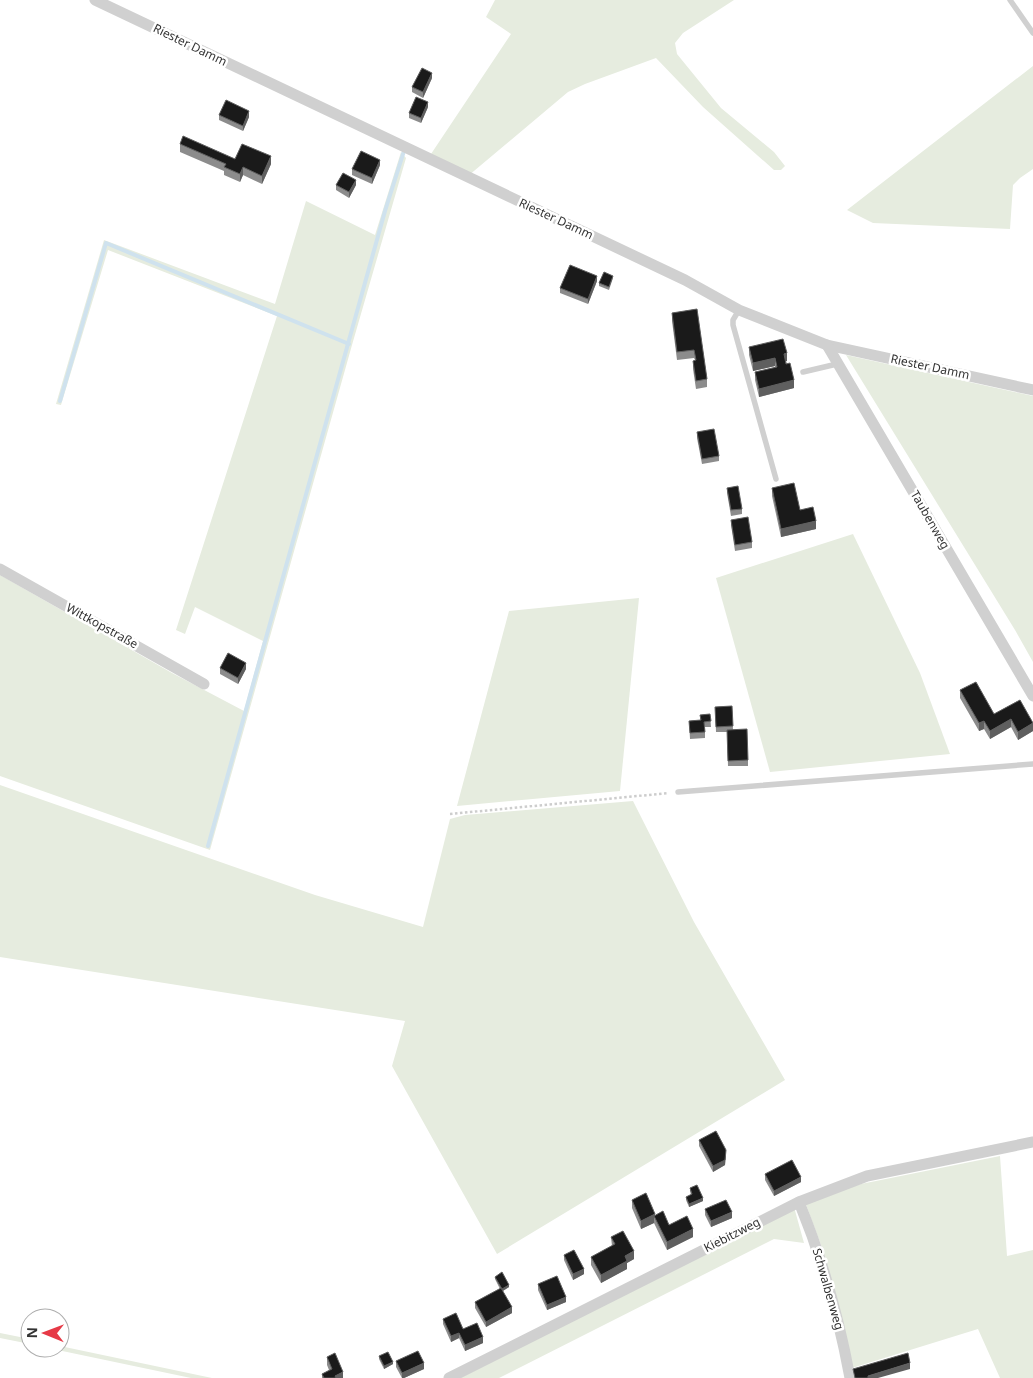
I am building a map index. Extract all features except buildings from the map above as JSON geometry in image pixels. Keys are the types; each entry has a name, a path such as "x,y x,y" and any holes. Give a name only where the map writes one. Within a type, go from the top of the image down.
{"street":[{"name":"Riester Damm","path":"95,0 684,280 739,310 827,345 1033,390"},
{"name":"Taubenweg","path":"827,345 1033,696"},
{"name":"Wittkopstraße","path":"0,568 204,684"},
{"name":"Kiebitzweg","path":"449,1378 799,1202 867,1176 1033,1142"},
{"name":"Schwalbenweg","path":"799,1202 815,1240 845,1348 850,1378"}],"lane":[{"path":"1010,0 1033,33"},
{"path":"739,310 733,325 776,479"},
{"path":"803,372 837,364"},
{"path":"678,792 1033,764"}],"path":[{"path":"450,814 678,792"}],"shaded area":[{"path":"495,0 734,0 683,33 675,43 677,54 721,108 774,152 785,166 781,170 774,170 703,107 656,58 568,92 468,176 429,157 511,34 486,17"},
{"path":"1033,66 1033,169 1013,185 1010,229 873,223 847,210"},
{"path":"401,152 406,158 210,850 0,776 0,575 172,673 244,711 263,641 195,607 185,634 176,630 277,316 108,250 61,405 56,404 104,240 275,304 306,201 375,235"},
{"path":"846,355 1033,396 1033,662 1015,630"},
{"path":"853,534 920,673 950,754 770,772 716,578"},
{"path":"639,598 620,791 457,806 509,611"},
{"path":"0,785 315,895 423,927 450,819 465,815 633,801 694,922 785,1080 497,1254 392,1066 405,1021 0,957"},
{"path":"1000,1156 1007,1256 1033,1250 1033,1378 1000,1378 978,1329 852,1368 821,1245 805,1202 861,1184"},
{"path":"794,1207 804,1243 774,1239 499,1378 460,1378"},
{"path":"0,1333 20,1337 20,1342 0,1338"},
{"path":"70,1348 212,1378 191,1378 70,1353"}],"waterway":[{"path":"208,846 385,211 404,151"},
{"path":"60,401 106,243 349,344"}]}
